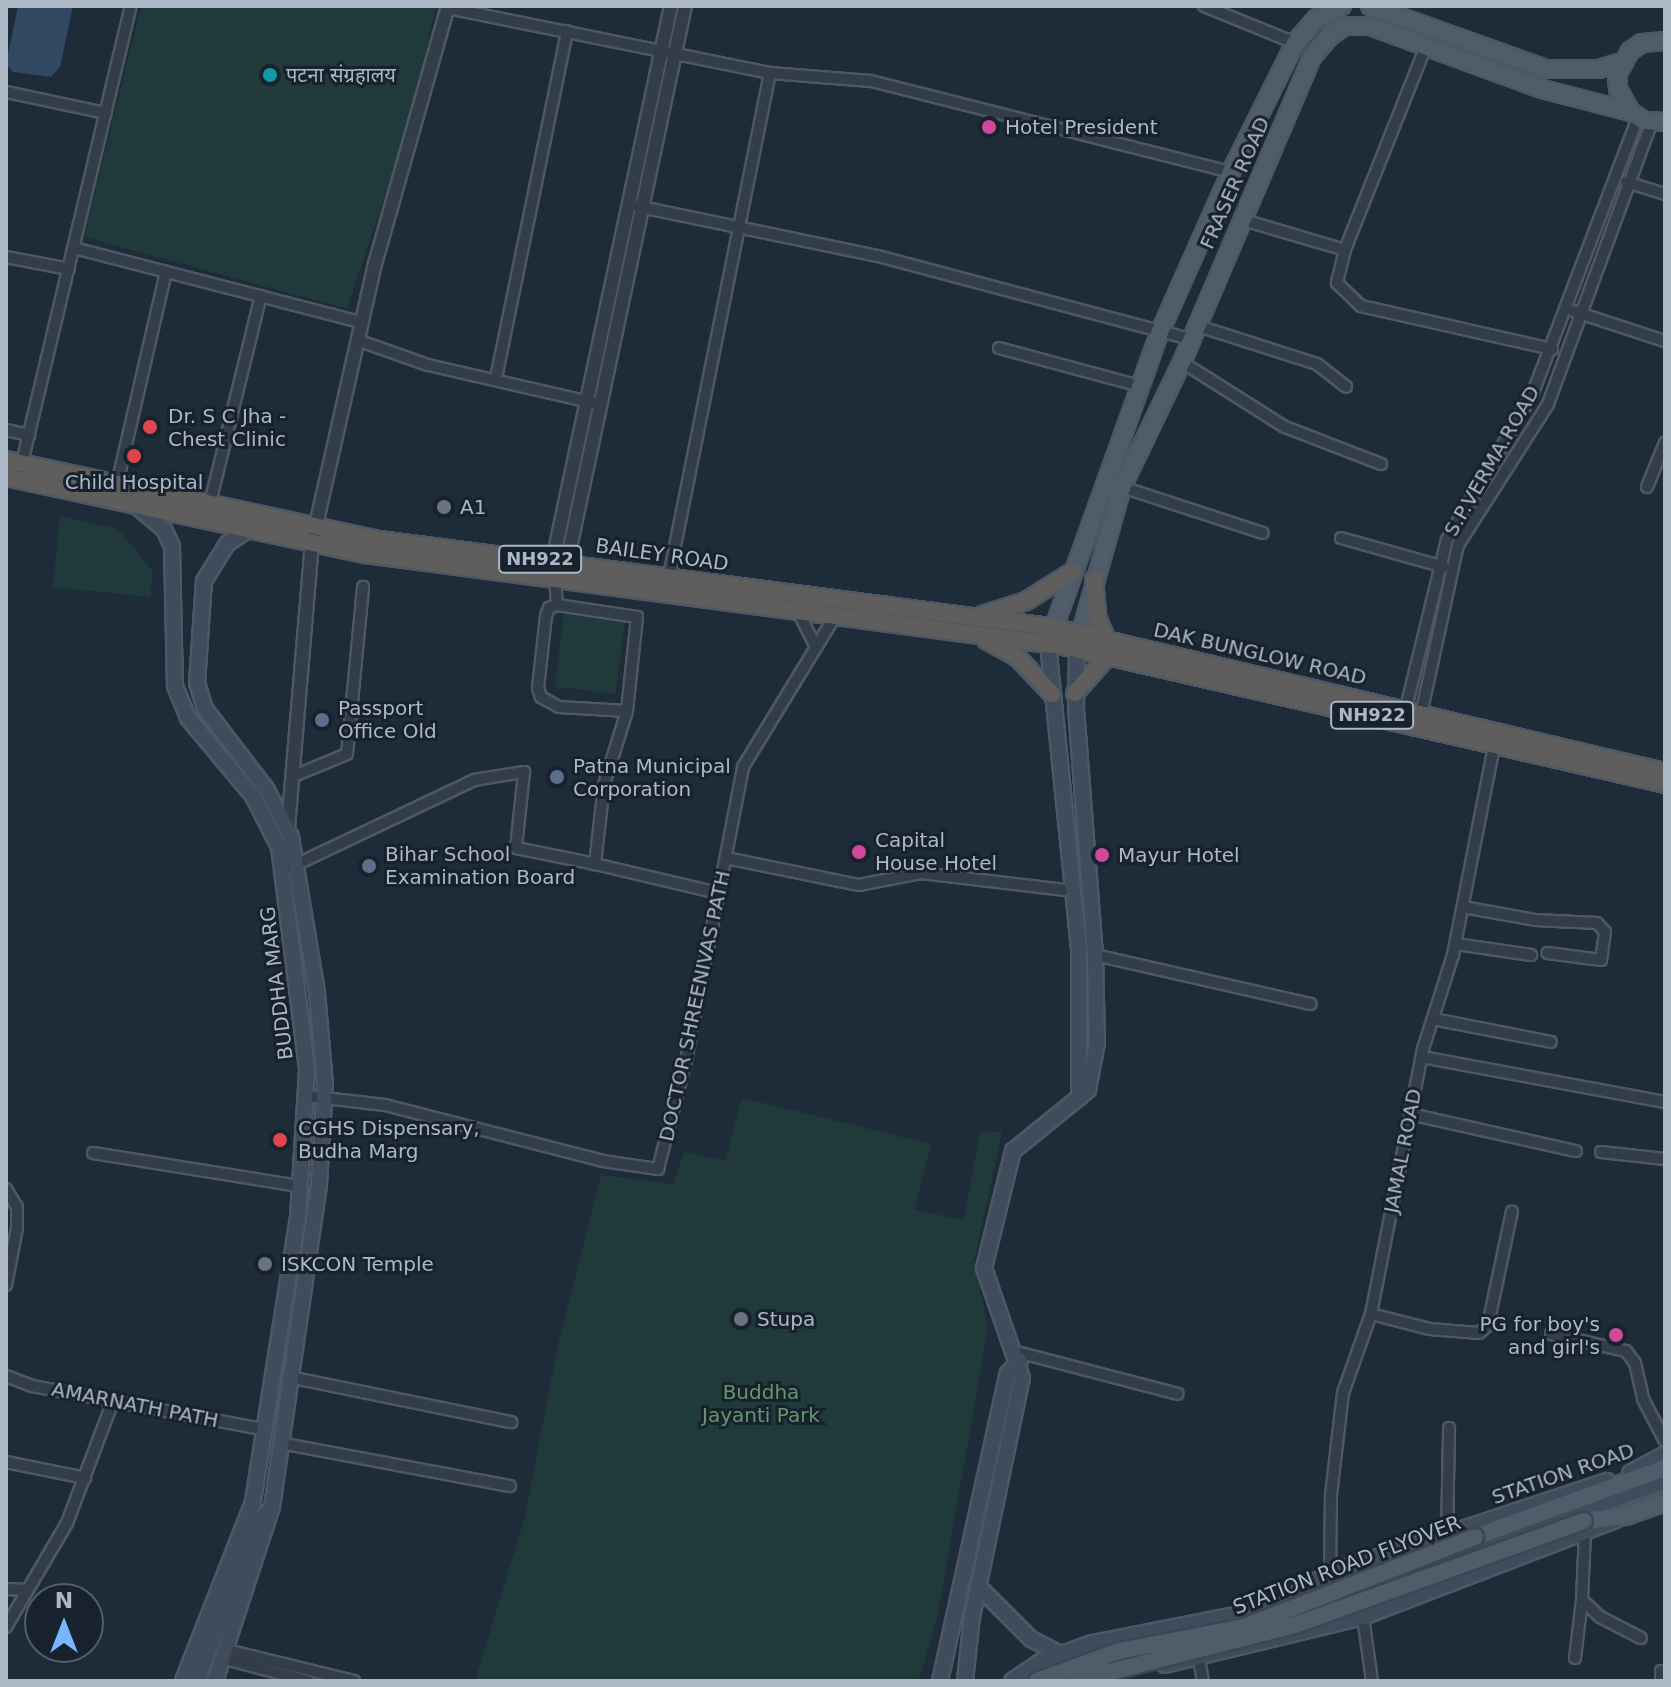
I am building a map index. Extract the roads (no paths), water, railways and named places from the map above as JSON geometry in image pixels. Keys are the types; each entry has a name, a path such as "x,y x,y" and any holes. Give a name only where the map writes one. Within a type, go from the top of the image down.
{"highway":[{"name":"BAILEY ROAD","path":"13,470 117,484 210,503 314,535"},
{"name":"BAILEY ROAD","path":"13,470 135,505 249,529 559,567 796,608 970,625 1078,640"},
{"name":"BAILEY ROAD","path":"559,567 669,576 970,625"},
{"path":"970,625 1026,601 1072,572"},
{"path":"1094,579 1097,617 1106,638"},
{"path":"970,625 1018,658 1052,694"},
{"name":"DAK BUNGLOW ROAD","path":"1078,640 1106,638 1412,718 1665,772"},
{"name":"NH922","path":"1078,640 1108,656 1412,718"},
{"path":"1075,693 1108,656"},
{"name":"NH922","path":"1496,737 1665,784"}],"main road":[{"name":"FRASER ROAD","path":"1050,635 1160,332 1231,172 1295,43 1334,6 1342,6"},
{"path":"1370,6 1546,69 1599,69 1622,62 1642,43 1665,41"},
{"name":"FRASER ROAD","path":"1078,640 1122,487 1182,362 1240,219 1312,57 1330,36 1357,24 1542,89 1646,118"},
{"path":"1622,62 1618,89 1646,118"},
{"name":"BUDDHA MARG","path":"135,505 164,529 174,555 175,686 188,718 253,796 290,868 317,992 324,1098 319,1183 272,1507 215,1681"},
{"name":"BUDDHA MARG","path":"183,1681 253,1502 300,1186 306,1096 306,1044 288,828 267,790 205,709 197,683 204,581 227,544 249,529"},
{"path":"1050,635 1052,694 1082,994 1079,1098"},
{"path":"965,1681 978,1586 1022,1378 1018,1356 986,1282 999,1202 1013,1151 1088,1090 1097,1043 1095,955 1075,693 1078,640"},
{"path":"940,1681 1004,1389 1018,1356"},
{"name":"STATION ROAD","path":"1294,1602 1299,1592 1330,1573 1641,1470 1665,1454"},
{"name":"STATION ROAD FLYOVER","path":"1037,1681 1119,1651 1244,1627 1363,1577 1665,1468"},
{"path":"1012,1681 1061,1654 1113,1637 1225,1619 1352,1592 1665,1481"},
{"path":"253,1502 257,1527"},
{"name":"STATION ROAD FLYOVER","path":"1074,1681 1295,1625 1665,1502"},
{"path":"197,1681 257,1527 272,1507"},
{"path":"1102,1681 1363,1617 1585,1527"},
{"path":"978,1586 1031,1639 1061,1654"},
{"path":"1294,1602 1300,1634"}],"street":[{"path":"13,470 29,435 131,6"},
{"path":"557,605 559,567 634,211 671,6"},
{"path":"634,211 685,6"},
{"path":"1204,6 1295,43"},
{"path":"288,828 314,535 361,322 448,7 770,73 871,81 1231,172"},
{"path":"496,378 567,31"},
{"path":"1426,46 1345,250 1337,283 1361,306 1552,349"},
{"path":"669,576 743,227 770,73"},
{"path":"6,92 106,113"},
{"name":"S.P.VERMA.ROAD","path":"1412,718 1450,569 1469,525 1548,404 1646,118"},
{"name":"S.P.VERMA.ROAD","path":"1412,718 1437,565 1458,518 1520,421 1646,118"},
{"path":"1626,182 1665,194"},
{"path":"634,211 743,227 878,256 1160,332 1192,332 1317,364 1346,387"},
{"path":"1240,219 1345,250"},
{"path":"74,248 361,322"},
{"path":"6,257 69,269"},
{"path":"117,484 166,272"},
{"path":"210,503 261,296"},
{"path":"1567,309 1665,341"},
{"path":"357,340 428,365 496,378 593,403"},
{"path":"999,348 1140,386"},
{"path":"1182,362 1285,427 1381,464"},
{"path":"6,430 29,435"},
{"path":"1647,487 1665,443"},
{"path":"1122,487 1263,533"},
{"path":"1341,538 1450,569"},
{"path":"294,776 347,754 363,587"},
{"path":"595,864 604,785 627,711 637,617 557,605 549,608 538,688 541,697 559,707 627,711"},
{"path":"796,608 816,647"},
{"name":"DOCTOR SHREENIVAS PATH","path":"306,1096 385,1105 603,1161 658,1169 686,1061 718,893 749,754 837,613"},
{"name":"JAMAL ROAD","path":"1330,1573 1331,1495 1343,1393 1371,1314 1422,1057 1456,944 1496,737"},
{"path":"290,868 474,780 524,772 516,848 718,893"},
{"path":"726,858 859,885 921,873 1074,891"},
{"path":"1463,907 1535,920 1597,923 1605,932 1601,960 1547,953"},
{"path":"1456,944 1531,955"},
{"path":"1095,955 1310,1004"},
{"path":"1433,1019 1551,1042"},
{"path":"1422,1057 1665,1102"},
{"path":"1410,1114 1576,1151"},
{"path":"1601,1152 1665,1159"},
{"path":"93,1153 300,1186"},
{"path":"6,1189 17,1207 17,1228 6,1285"},
{"path":"1371,1314 1430,1329 1479,1333 1488,1325 1512,1211"},
{"path":"1551,1334 1626,1351 1665,1441"},
{"path":"1018,1356 1178,1394"},
{"name":"AMARNATH PATH","path":"6,1376 113,1401 266,1430"},
{"path":"289,1377 511,1422"},
{"path":"31,1583 67,1523 113,1401"},
{"path":"1447,1536 1449,1428"},
{"path":"280,1443 510,1486"},
{"path":"6,1462 85,1478"},
{"path":"1575,1658 1582,1600 1585,1527"},
{"path":"6,1627 24,1595"},
{"path":"1582,1600 1600,1617 1641,1638"},
{"path":"1363,1617 1372,1681"},
{"path":"226,1655 308,1681"},
{"path":"226,1655 354,1681"},
{"path":"1199,1659 1203,1681"}],"water":[{"path":"18,6 73,6 60,67 51,77 13,72 6,64"}],"place":[{"name":"पटना संग्रहालय","path":"270,75"},
{"name":"Hotel President","path":"989,127"},
{"name":"Dr. S C Jha - Chest Clinic","path":"150,427"},
{"name":"Child Hospital","path":"134,456"},
{"name":"A1","path":"444,507"},
{"name":"Passport Office Old","path":"322,720"},
{"name":"Patna Municipal Corporation","path":"557,777"},
{"name":"Capital House Hotel","path":"859,852"},
{"name":"Mayur Hotel","path":"1102,855"},
{"name":"Bihar School Examination Board","path":"369,866"},
{"name":"CGHS Dispensary, Budha Marg","path":"280,1140"},
{"name":"ISKCON Temple","path":"265,1264"},
{"name":"Stupa","path":"741,1319"},
{"name":"PG for boy's and girl's","path":"1616,1335"}],"park label":[{"name":"Buddha Jayanti Park","path":"761,1404"}]}
